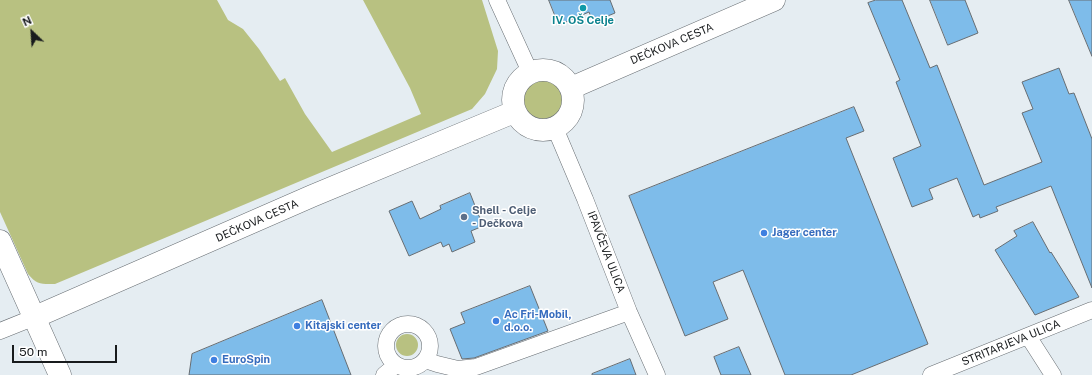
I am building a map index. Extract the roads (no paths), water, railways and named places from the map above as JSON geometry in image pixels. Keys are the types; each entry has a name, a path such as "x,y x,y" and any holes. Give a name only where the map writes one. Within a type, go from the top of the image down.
{"street":[{"path":"497,0 530,72"},
{"name":"DEČKOVA CESTA","path":"571,88 774,0"},
{"path":"549,70 566,80 571,88 573,102 569,115 555,128 536,130 527,126 514,112 512,103 516,84 522,77 530,72 549,70"},
{"name":"DEČKOVA CESTA","path":"0,331 312,196 514,112"},
{"name":"IPAVČEVA ULICA","path":"555,128 629,312 657,375"},
{"path":"0,241 60,375"},
{"name":"STRITARJEVA ULICA","path":"931,375 1092,310"},
{"path":"425,360 458,369 476,367 629,312"},
{"path":"401,324 414,324 420,327 428,336 430,342 430,348 425,360 414,367 408,368 396,365 391,361 386,350 385,343 390,331 401,324"},
{"path":"1028,336 1053,375"},
{"path":"384,375 396,365"}],"place":[{"name":"IV. OŠ Celje","path":"583,8"},
{"name":"Shell - Celje - Dečkova","path":"464,217"},
{"name":"Jager center","path":"764,233"},
{"name":"Ac Fri-Mobil, d.o.o.","path":"496,321"},
{"name":"Kitajski center","path":"297,326"},
{"name":"EuroSpin","path":"214,360"}]}
